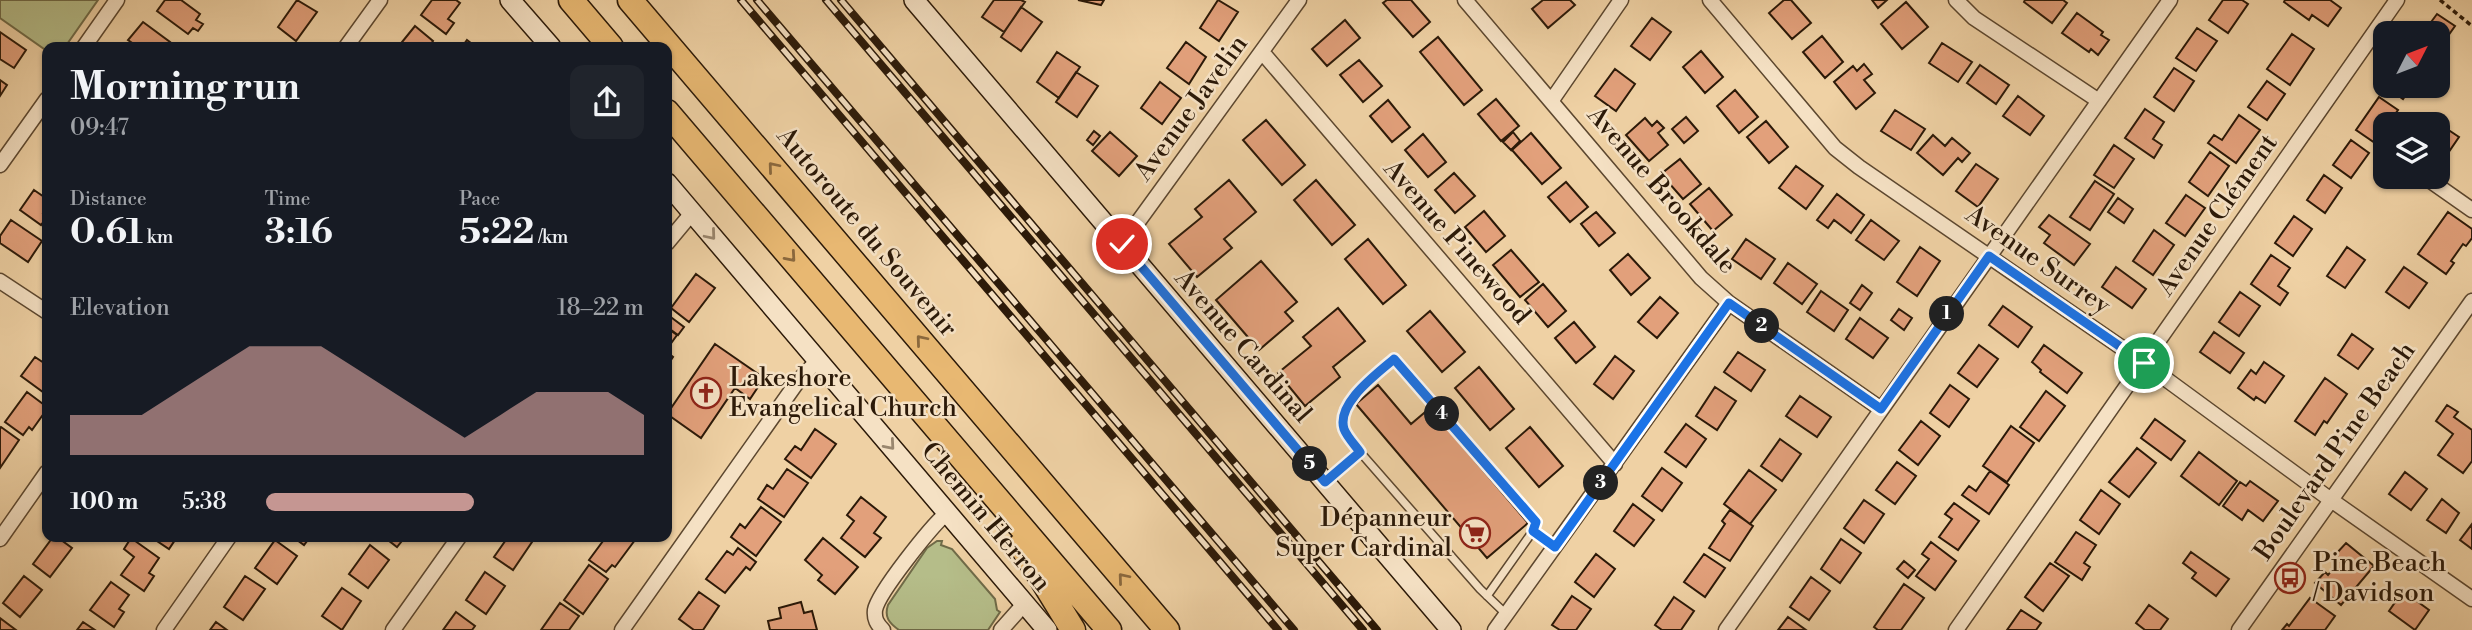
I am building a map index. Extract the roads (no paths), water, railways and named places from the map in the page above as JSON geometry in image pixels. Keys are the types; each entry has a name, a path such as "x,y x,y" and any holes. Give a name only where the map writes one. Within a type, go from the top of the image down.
{"highway":[{"path":"571,0 607,42"},
{"name":"Autoroute du Souvenir","path":"631,0 667,42"},
{"name":"Autoroute du Souvenir","path":"672,48 1167,630"},
{"path":"672,118 1109,630"},
{"path":"980,478 1073,630"}],"main road":[{"path":"510,0 547,42"},
{"name":"Avenue Cardinal","path":"914,0 1451,630"},
{"name":"Chemin Herron","path":"672,189 1047,630"}],"street":[{"path":"87,42 117,0"},
{"path":"350,42 380,0"},
{"name":"Avenue Javelin","path":"1122,244 1298,0"},
{"name":"Avenue Brookdale","path":"1465,0 1701,278 1729,303 1881,409"},
{"path":"1552,100 1621,0"},
{"name":"Avenue Surrey","path":"1710,0 1835,148 2144,363 2472,599"},
{"path":"1956,0 1974,18 2099,101"},
{"path":"1726,630 2170,0"},
{"name":"Avenue Clément","path":"1956,630 2396,0"},
{"name":"Avenue Pinewood","path":"1262,52 1615,464"},
{"path":"0,165 42,106"},
{"path":"2442,189 2472,210"},
{"path":"672,237 692,213"},
{"path":"0,281 42,309"},
{"name":"Boulevard Pine Beach","path":"2239,630 2472,301"},
{"path":"1495,630 1729,303"},
{"path":"622,630 798,381 818,360"},
{"path":"0,539 42,479"},
{"path":"883,630 876,621 876,606 926,532 948,512"},
{"path":"164,630 226,542"},
{"path":"393,630 455,542"},
{"path":"1001,630 1025,603"}],"lane":[{"path":"1487,596 1533,531 1536,522 1394,359 1356,394 1345,412 1344,430 1360,452 1487,596 1506,614"},
{"path":"1325,482 1360,452"},
{"path":"1533,531 1555,547"}],"railway":[{"path":"741,0 1278,630"},
{"path":"757,0 1294,630"},
{"path":"826,0 1363,630"},
{"path":"841,0 1377,630"}],"place":[{"name":"Lakeshore Evangelical Church","path":"706,393"},
{"name":"Dépanneur Super Cardinal","path":"1475,533"},
{"name":"Pine Beach / Davidson","path":"2290,578"}]}
